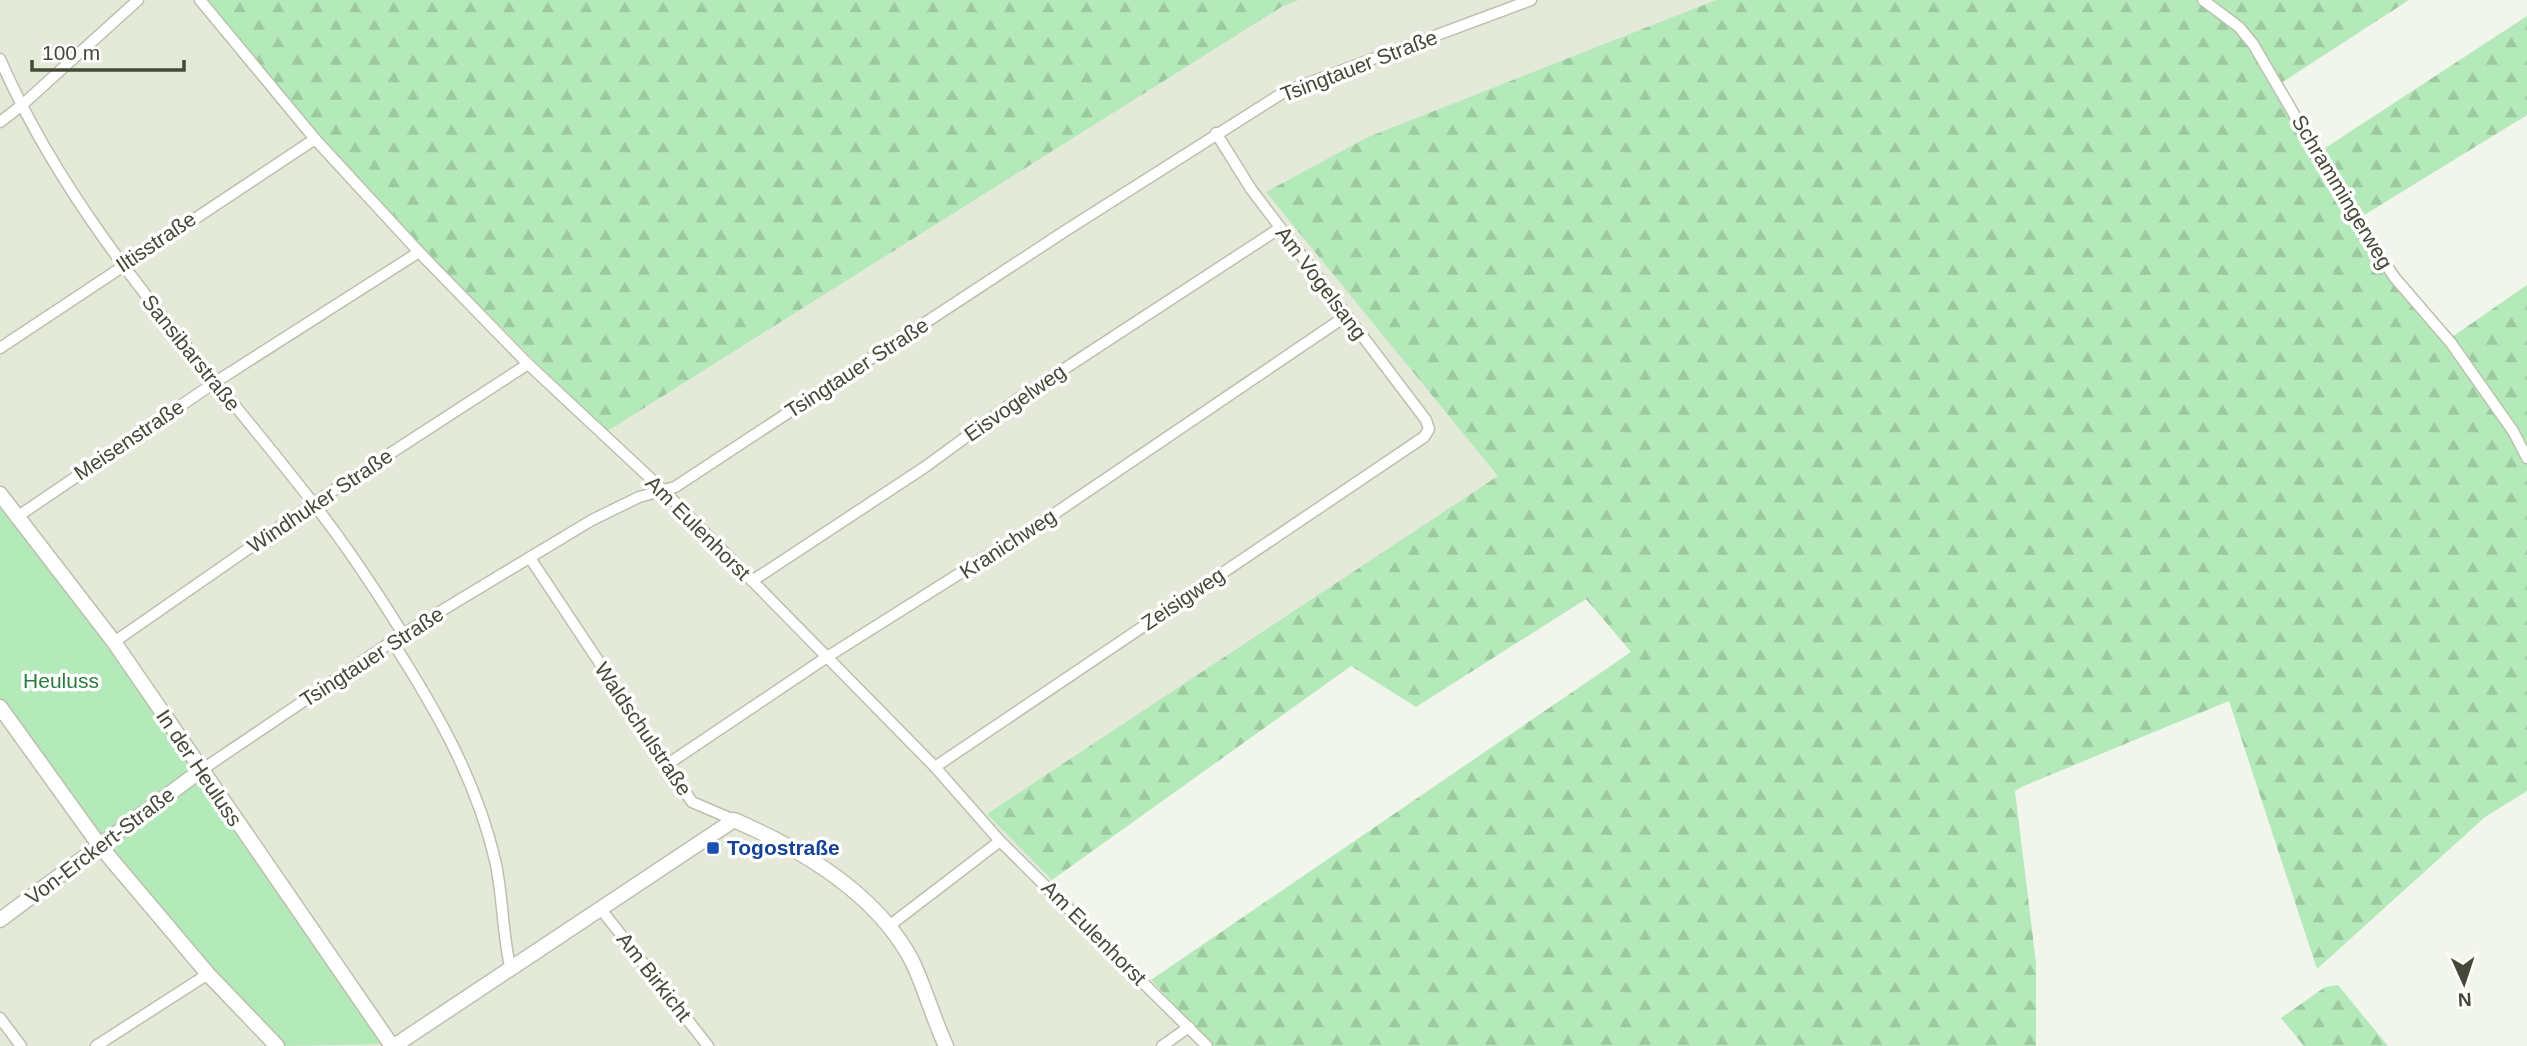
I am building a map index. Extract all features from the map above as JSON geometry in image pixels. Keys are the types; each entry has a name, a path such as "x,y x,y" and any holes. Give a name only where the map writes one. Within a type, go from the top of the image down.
{"street":[{"path":"0,122 22,106 138,0"},
{"name":"Am Eulenhorst","path":"200,0 315,139 419,252 528,364 664,491 935,767 1000,841 1207,1046"},
{"name":"Tsingtauer Straße","path":"200,771 403,634 530,558 639,496 664,491 687,480 1216,133 1284,92 1531,0"},
{"name":"Schrammingerweg","path":"2203,0 2239,27 2253,44 2360,227 2395,278 2467,365 2527,457"},
{"name":"Sansibarstraße","path":"0,60 67,187 121,266 314,503 403,634"},
{"name":"Am Vogelsang","path":"1216,133 1251,189 1426,421 1429,429"},
{"name":"Iltisstraße","path":"0,348 315,139"},
{"name":"Eisvogelweg","path":"752,581 925,467 1015,401 1280,228"},
{"name":"Meisenstraße","path":"17,517 214,383 419,252"},
{"name":"Kranichweg","path":"665,766 827,657 1051,516 1346,316"},
{"name":"Windhuker Straße","path":"114,642 314,503 528,364"},
{"name":"Zeisigweg","path":"935,767 1424,437 1429,429"},
{"name":"In der Heuluss","path":"0,494 114,642 200,771 393,1046"},
{"name":"Waldschulstraße","path":"530,558 665,766 692,802 734,820 820,867 870,906 889,926 915,968 946,1046"},
{"path":"393,641 446,730 479,802 496,863 510,966"},
{"path":"2,713 100,846 208,974 277,1046"},
{"name":"Von-Erckert-Straße","path":"0,920 200,771"},
{"path":"393,1046 734,820"},
{"path":"889,926 1000,841"},
{"name":"Am Birkicht","path":"600,908 708,1046"},
{"path":"96,1046 208,974"},
{"path":"0,1018 21,1046"},
{"path":"1162,1046 1189,1027"}],"shaded area":[{"path":"0,0 208,0 314,132 606,432 1283,6 1299,0 1716,0 1368,137 1267,192 1499,476 988,814 1213,1046 0,1046"}],"green space":[{"path":"208,0 1299,0 1283,6 606,432 422,248 314,132"},
{"path":"1716,0 2409,0 2281,83 2313,156 2527,16 2527,115 2361,217 2404,281 2452,337 2527,285 2527,791 2485,817 2317,969 2229,701 2021,787 2015,791 2036,963 2036,1046 1213,1046 1151,980 1631,652 1586,599 1416,707 1351,666 1052,880 987,814 1498,476 1266,192 1368,137"},
{"name":"Heuluss","path":"0,499 109,645 190,763 190,772 101,837 0,699"},
{"path":"196,784 204,784 384,1044 285,1046 208,968 109,849"},
{"path":"2338,985 2388,1046 2304,1046 2281,1018 2325,987"}],"place":[{"name":"Togostraße","path":"713,848"}]}
